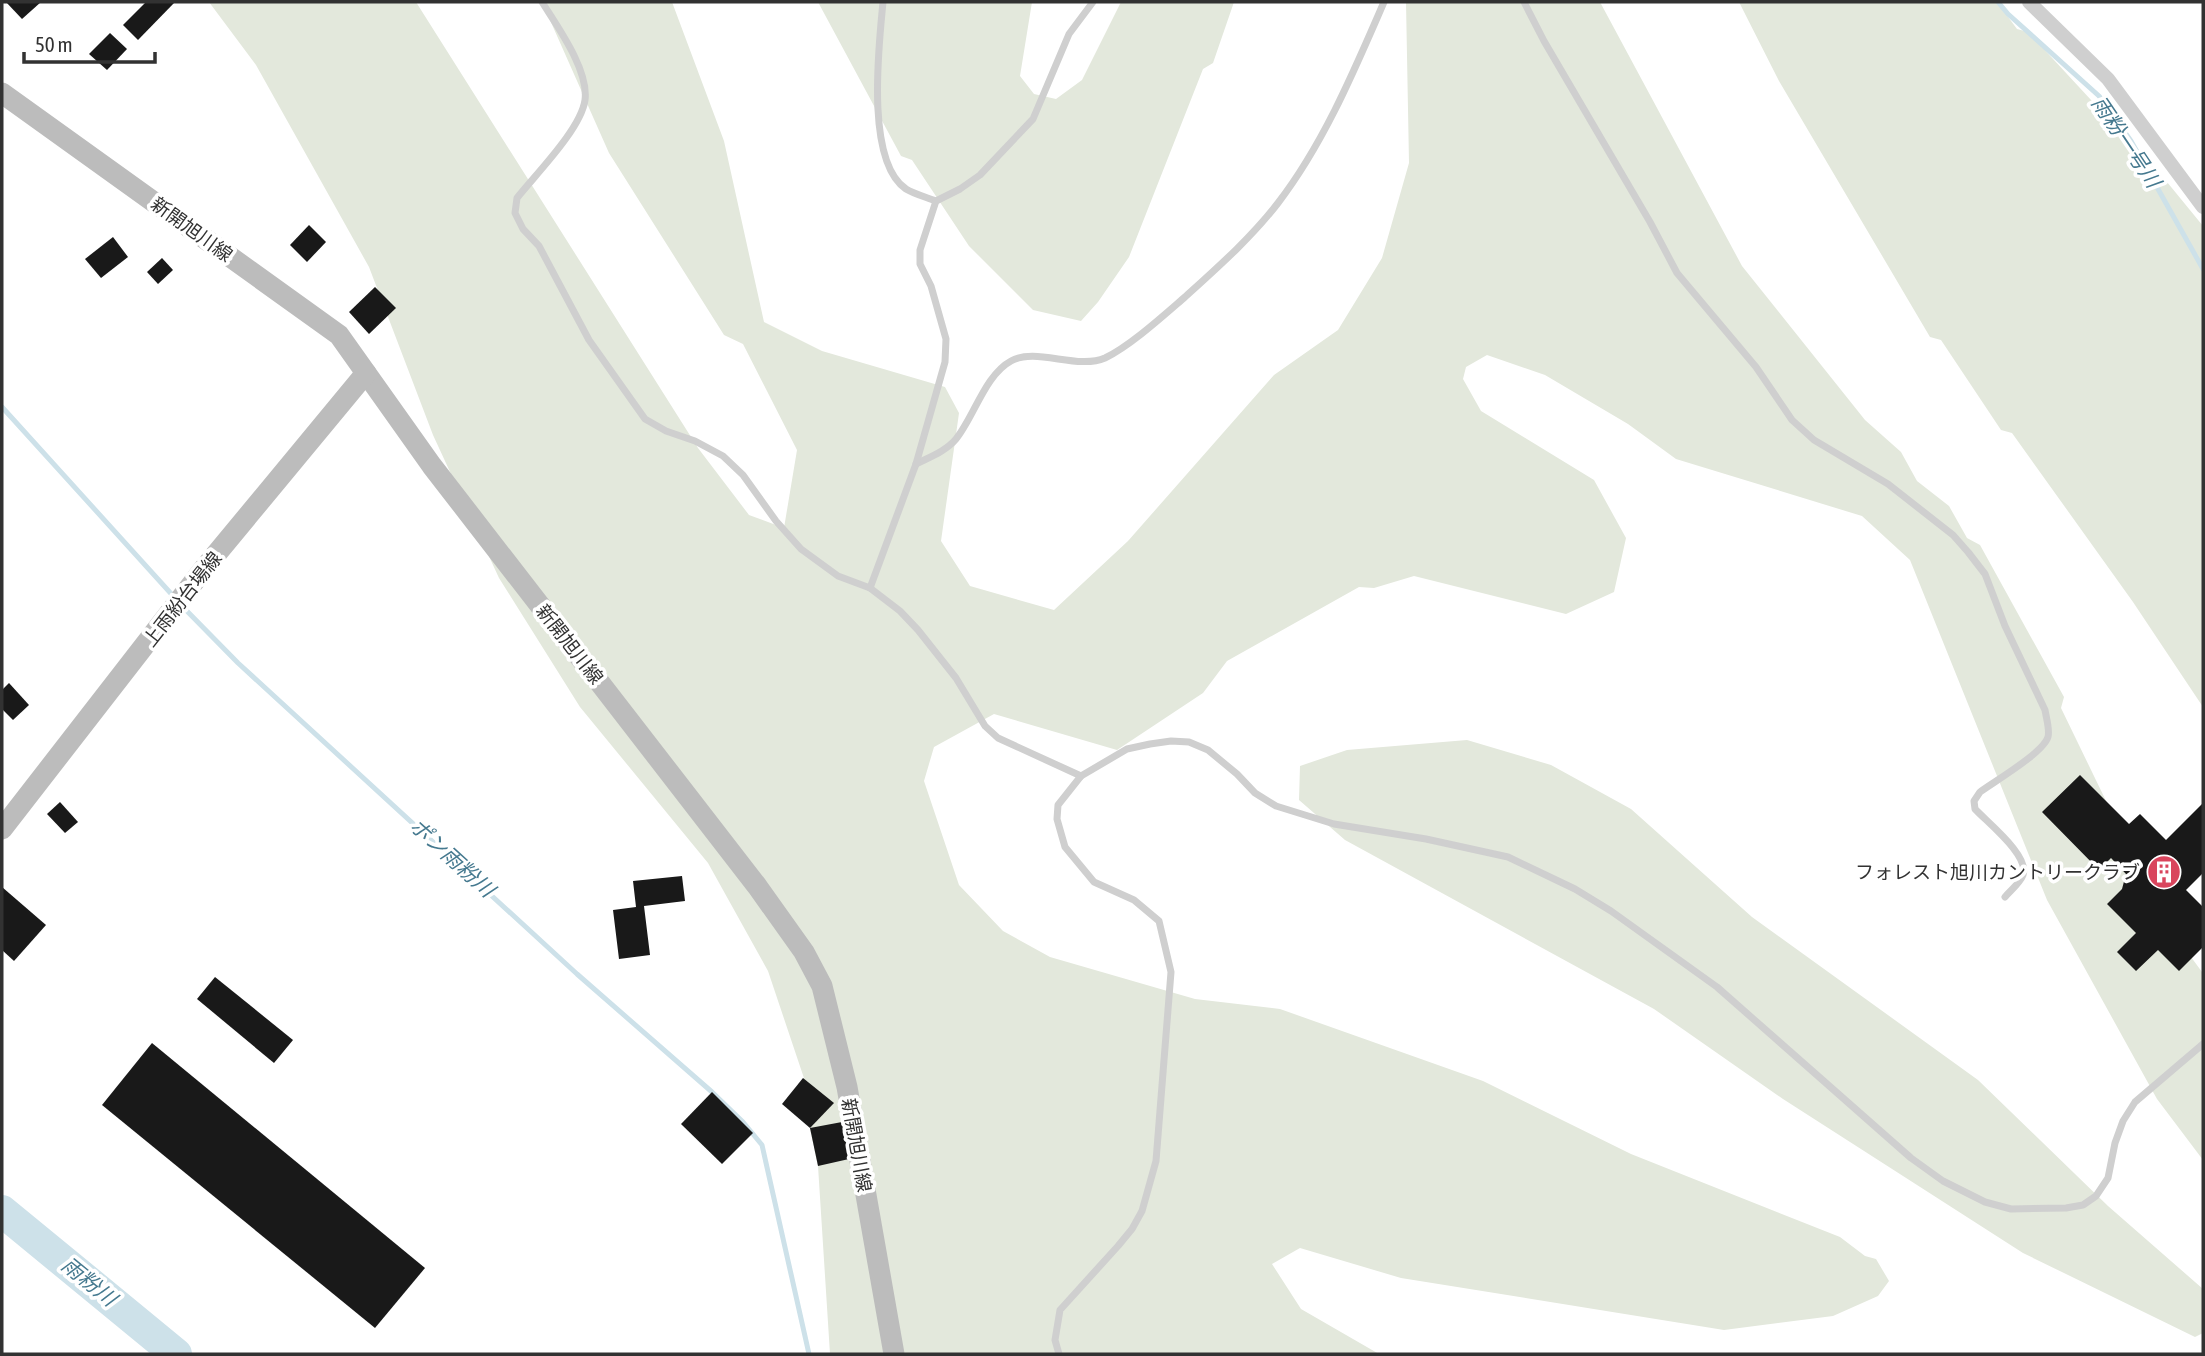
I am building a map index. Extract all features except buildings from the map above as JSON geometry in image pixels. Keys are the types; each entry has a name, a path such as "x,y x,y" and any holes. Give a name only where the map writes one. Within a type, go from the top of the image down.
{"main road":[{"name":"新開旭川線","path":"2,93 339,335 440,477 757,886 804,952 822,986 847,1087 894,1354"},
{"name":"上雨紛台場線","path":"2,829 203,570 366,373"}],"street":[{"path":"2029,2 2108,79 2203,207"}],"lane":[{"path":"542,2 568,44 583,79 586,99 578,122 517,198 515,213 523,229 539,246 589,340 645,419 723,456 743,475 776,521 801,549 838,576 870,588 900,611 918,629 956,678 985,726 998,738 1081,776"},
{"path":"883,2 876,93 887,162 905,188 936,201"},
{"path":"870,588 916,464 945,362 946,339 931,286 920,264 920,250 936,201 960,189 980,174 1033,119 1069,34 1093,2"},
{"path":"916,464 938,453 956,439 989,384 1013,359 1035,357 1101,360 1149,327 1218,267 1278,204 1303,167 1343,94 1384,2"},
{"path":"1524,2 1677,273 1756,367 1792,420 1814,440 1888,484 1953,535 1985,574 2005,626 2041,700 2048,724 2048,738 2033,755 1979,792 1974,801 1975,809 2019,854 2023,864 2023,876 2005,897"},
{"path":"1059,1354 1055,1340 1060,1310 1132,1229 1142,1211 1156,1161 1171,972 1165,940 1159,921 1134,900 1094,882 1065,848 1057,819 1058,805 1081,776 1126,749 1171,741 1189,742 1208,750 1255,793 1276,806 1334,824 1426,839 1508,857 1575,889 1611,911 1717,987 1911,1158 1943,1181 1985,1202 2011,1209 2066,1208 2083,1205 2096,1196 2108,1178 2115,1143 2123,1121 2135,1102 2203,1044"}],"shaded area":[{"path":"209,2 416,2 698,448 749,515 784,528 797,450 743,344 724,335 609,153 542,2 672,2 724,141 764,322 822,351 945,387 959,413 941,541 970,586 1054,610 1128,541 1274,375 1338,330 1382,258 1409,163 1406,2 1600,2 1742,266 1865,420 1901,452 1917,481 1949,506 1967,538 1980,545 2064,697 2061,708 2124,838 2150,901 2202,972 2203,1160 2157,1099 2047,900 1910,560 1862,516 1676,459 1628,424 1545,375 1487,355 1466,367 1463,379 1481,411 1594,480 1626,538 1614,592 1566,614 1414,576 1374,588 1359,587 1227,661 1203,693 1117,750 994,714 934,747 924,781 959,885 1003,931 1050,957 1195,999 1280,1009 1483,1081 1631,1154 1840,1237 1865,1256 1876,1259 1889,1281 1878,1296 1833,1316 1724,1330 1401,1278 1300,1248 1272,1264 1301,1309 1379,1354 830,1354 818,1166 810,1128 811,1099 768,971 708,863 580,707 499,578 433,435 369,267 256,65"},
{"path":"818,2 1032,2 1020,76 1034,94 1056,99 1082,80 1121,2 1234,2 1213,63 1203,69 1129,257 1098,302 1081,321 1033,310 969,246 912,160 901,156"},
{"path":"1739,2 1997,2 2017,29 2028,32 2167,182 2203,226 2203,707 2133,602 2012,433 2001,430 1941,340 1930,337 1779,81"},
{"path":"1467,740 1551,765 1631,809 1752,917 1978,1080 2108,1206 2203,1289 2203,1333 2195,1337 2023,1253 1783,1099 1654,1009 1345,840 1299,800 1300,766 1347,750"}],"waterway":[{"name":"雨粉一号川","path":"1998,2 2099,96 2131,141 2203,269"},
{"name":"ポン雨粉川","path":"2,407 175,598"},
{"name":"ポン雨粉川","path":"181,605 238,663 577,974 743,1122 762,1145 809,1354"},
{"name":"雨粉川","path":"2,1211 176,1354"}],"place":[{"name":"フォレスト旭川カントリークラブ","path":"2164,872"}]}
